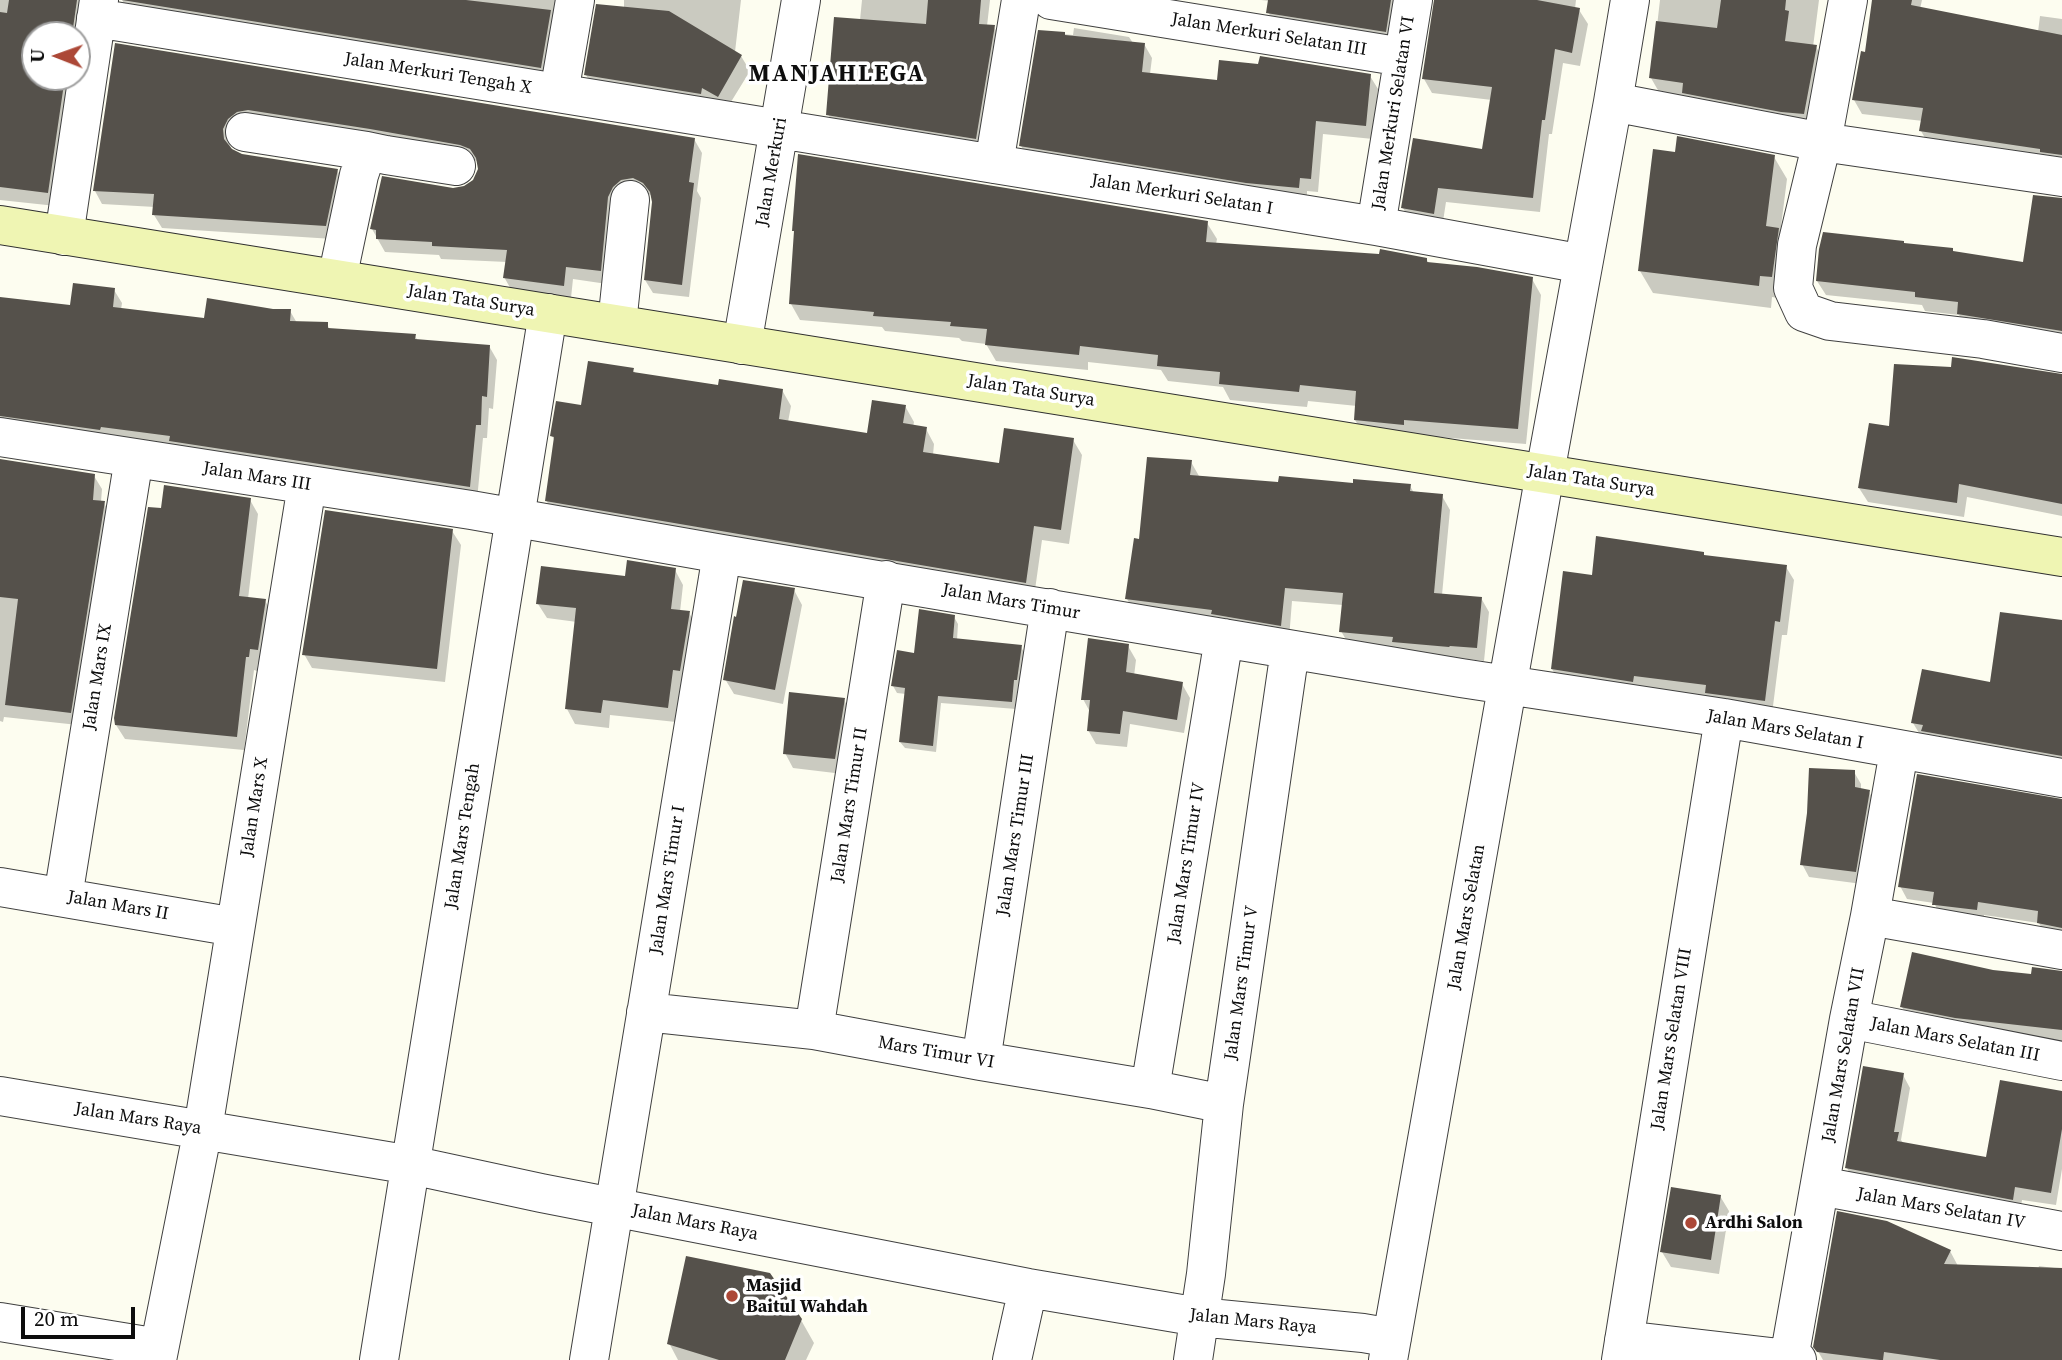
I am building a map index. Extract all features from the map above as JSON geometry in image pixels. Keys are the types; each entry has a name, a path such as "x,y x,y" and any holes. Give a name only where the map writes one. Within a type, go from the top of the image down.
{"street":[{"path":"559,93 575,0"},
{"name":"Jalan Merkuri","path":"743,345 801,0"},
{"path":"994,164 1021,0"},
{"name":"Jalan Merkuri Selatan III","path":"1051,0 1403,57"},
{"name":"Jalan Merkuri Selatan VI","path":"1376,226 1413,0"},
{"name":"Jalan Mars Selatan","path":"1390,1349 1630,0"},
{"path":"1848,0 1822,142 1796,256 1793,288 1804,312 1830,321 1983,339 2062,353"},
{"path":"64,236 98,9"},
{"name":"Jalan Merkuri Tengah X","path":"98,9 559,93 779,129"},
{"path":"1613,102 1822,142 2062,177"},
{"name":"Jalan Merkuri Selatan I","path":"779,129 1376,226 1583,264"},
{"path":"245,132 456,166"},
{"path":"337,279 359,175 367,151"},
{"path":"617,324 630,200"},
{"name":"Jalan Tata Surya","path":"0,225 2062,557"},
{"name":"Jalan Mars Tengah","path":"379,1360 548,313"},
{"name":"Jalan Mars III","path":"0,437 515,518"},
{"name":"Jalan Mars IX","path":"63,897 134,458"},
{"name":"Jalan Mars X","path":"158,1354 203,1129 307,485"},
{"name":"Jalan Mars Timur","path":"515,518 1290,650 1508,684"},
{"name":"Jalan Mars Timur I","path":"589,1360 722,554"},
{"name":"Jalan Mars Timur II","path":"814,1030 886,580"},
{"name":"Jalan Mars Timur III","path":"981,1061 1050,608"},
{"name":"Jalan Mars Timur IV","path":"1150,1089 1224,638"},
{"name":"Jalan Mars Timur V","path":"1193,1360 1224,1104 1290,650"},
{"name":"Jalan Mars Selatan I","path":"1508,684 1724,718 2062,778"},
{"name":"Jalan Mars Selatan VIII","path":"1623,1350 1724,718"},
{"name":"Jalan Mars Selatan VII","path":"1793,1359 1849,1019 1899,751"},
{"name":"Jalan Mars II","path":"0,887 235,927"},
{"path":"1870,916 2062,950"},
{"name":"Mars Timur VI","path":"646,1012 814,1030 1224,1104"},
{"name":"Jalan Mars Selatan III","path":"1849,1019 2062,1060"},
{"name":"Jalan Mars Raya","path":"0,1096 411,1165 1028,1288 1199,1317 1363,1333 1390,1349"},
{"name":"Jalan Mars Selatan IV","path":"1820,1186 2062,1231"},
{"path":"1012,1360 1028,1288"},
{"path":"0,1322 158,1354"},
{"path":"1623,1350 1793,1359"}],"building":[{"path":"9,0 77,0 74,21 21,21 21,91 63,91 48,193 0,187 0,12 7,13"},
{"path":"122,0 466,0 551,10 541,68"},
{"path":"928,0 981,0 979,24 995,25 976,139 826,115 834,17 926,24"},
{"path":"1268,0 1391,0 1386,32 1266,13"},
{"path":"1434,0 1537,0 1580,8 1572,53 1555,49 1545,120 1542,120 1533,198 1438,188 1434,214 1401,208 1413,138 1482,149 1492,87 1422,79"},
{"path":"1721,0 1786,0 1785,10 1789,11 1785,41 1817,45 1804,114 1682,93 1683,83 1649,78 1656,21 1717,28"},
{"path":"1872,0 1912,0 1911,5 2062,35 2062,155 2040,152 2040,149 1919,131 1923,108 1852,100 1861,51 1865,52"},
{"path":"596,4 669,11 742,55 718,97 702,88 701,94 584,75"},
{"path":"1038,30 1145,43 1142,72 1217,80 1219,60 1258,64 1260,56 1371,74 1366,126 1316,121 1311,179 1300,178 1299,188 1246,183 1019,146"},
{"path":"115,43 695,138 689,182 694,183 682,285 644,280 652,202 650,192 643,183 633,178 621,180 613,187 608,197 601,271 566,267 564,286 503,278 507,250 432,246 432,242 376,239 376,230 370,229 382,176 453,188 464,186 473,180 478,169 476,158 470,149 460,145 370,129 248,110 237,112 228,119 223,129 224,139 232,149 242,154 338,169 326,226 152,215 154,194 93,191"},
{"path":"1677,136 1775,155 1766,226 1779,228 1772,277 1760,276 1759,286 1638,271 1653,149 1675,152"},
{"path":"798,154 1208,221 1206,242 1379,254 1380,249 1427,258 1427,262 1533,277 1518,429 1404,420 1404,425 1354,420 1356,391 1300,385 1299,392 1219,384 1220,372 1157,366 1158,355 1080,346 1079,355 985,345 987,329 950,326 951,322 873,316 874,312 789,304"},
{"path":"2033,195 2062,198 2062,331 1957,314 1958,302 1915,297 1915,292 1816,281 1823,232 1953,248 1953,251 2023,262"},
{"path":"73,283 115,288 113,307 204,318 207,298 273,309 291,309 290,321 328,322 328,328 416,334 415,339 490,345 487,397 482,396 481,425 476,425 470,487 169,441 170,436 101,427 100,430 0,416 0,297 70,305"},
{"path":"1952,357 2062,374 2062,504 1959,484 1957,503 1858,488 1869,423 1889,426 1894,364 1951,367"},
{"path":"588,361 634,368 633,372 718,385 719,379 783,389 779,419 867,433 872,400 906,405 903,423 927,427 923,452 999,463 1004,428 1074,438 1061,530 1034,526 1026,583 545,501 554,437 550,436 556,401 581,405"},
{"path":"1147,457 1192,460 1190,475 1278,482 1279,476 1353,483 1353,479 1411,484 1410,491 1443,494 1434,593 1482,597 1477,648 1392,642 1393,637 1339,632 1343,593 1285,588 1281,626 1211,614 1212,610 1125,599 1134,538 1139,539"},
{"path":"0,459 95,474 93,500 105,501 71,713 5,705 18,599 0,597"},
{"path":"164,485 251,498 239,596 266,599 258,650 250,649 249,657 246,657 237,737 115,725 148,507 161,508"},
{"path":"325,510 453,529 437,669 302,655"},
{"path":"1596,536 1704,552 1704,555 1787,565 1780,622 1775,621 1765,701 1705,693 1706,685 1634,676 1633,682 1551,669 1563,571 1592,575"},
{"path":"627,560 676,568 671,609 690,611 680,671 673,670 668,708 603,700 601,713 565,709 576,608 536,604 541,566 625,576"},
{"path":"743,580 795,588 775,690 723,680"},
{"path":"919,609 955,615 953,638 1022,645 1012,702 938,696 933,746 899,742 905,688 891,686 897,650 914,653"},
{"path":"2000,612 2062,620 2062,756 1921,731 1923,725 1911,723 1922,669 1990,682"},
{"path":"1088,638 1129,644 1126,672 1183,682 1177,720 1123,711 1120,734 1087,731 1090,700 1081,700"},
{"path":"789,692 845,698 835,759 783,754"},
{"path":"1809,768 1855,770 1855,787 1870,790 1856,872 1800,865 1807,813"},
{"path":"1917,774 2062,799 2062,928 2037,923 2038,911 1978,902 1977,910 1932,905 1934,892 1898,887"},
{"path":"1912,952 1993,970 2031,974 2032,967 2062,971 2062,1030 1955,1018 1900,1007"},
{"path":"1863,1066 1904,1073 1894,1132 1899,1132 1897,1141 1986,1157 2000,1080 2062,1091 2062,1129 2051,1193 2015,1187 2013,1200 1845,1168"},
{"name":"Ardhi Salon","path":"1671,1187 1721,1195 1711,1260 1660,1252"},
{"path":"1837,1211 1887,1221 1951,1250 1944,1264 2062,1268 2062,1360 1940,1360 1884,1352 1883,1360 1880,1360 1817,1352 1813,1347"},
{"name":"Masjid Baitul Wahdah","path":"686,1256 770,1273 802,1319 785,1360 719,1360 667,1344"}],"place":[{"name":"Ardhi Salon","path":"1691,1223"},
{"name":"Masjid Baitul Wahdah","path":"732,1296"}],"district":[{"name":"MANJAHLEGA","path":"837,75"}]}
